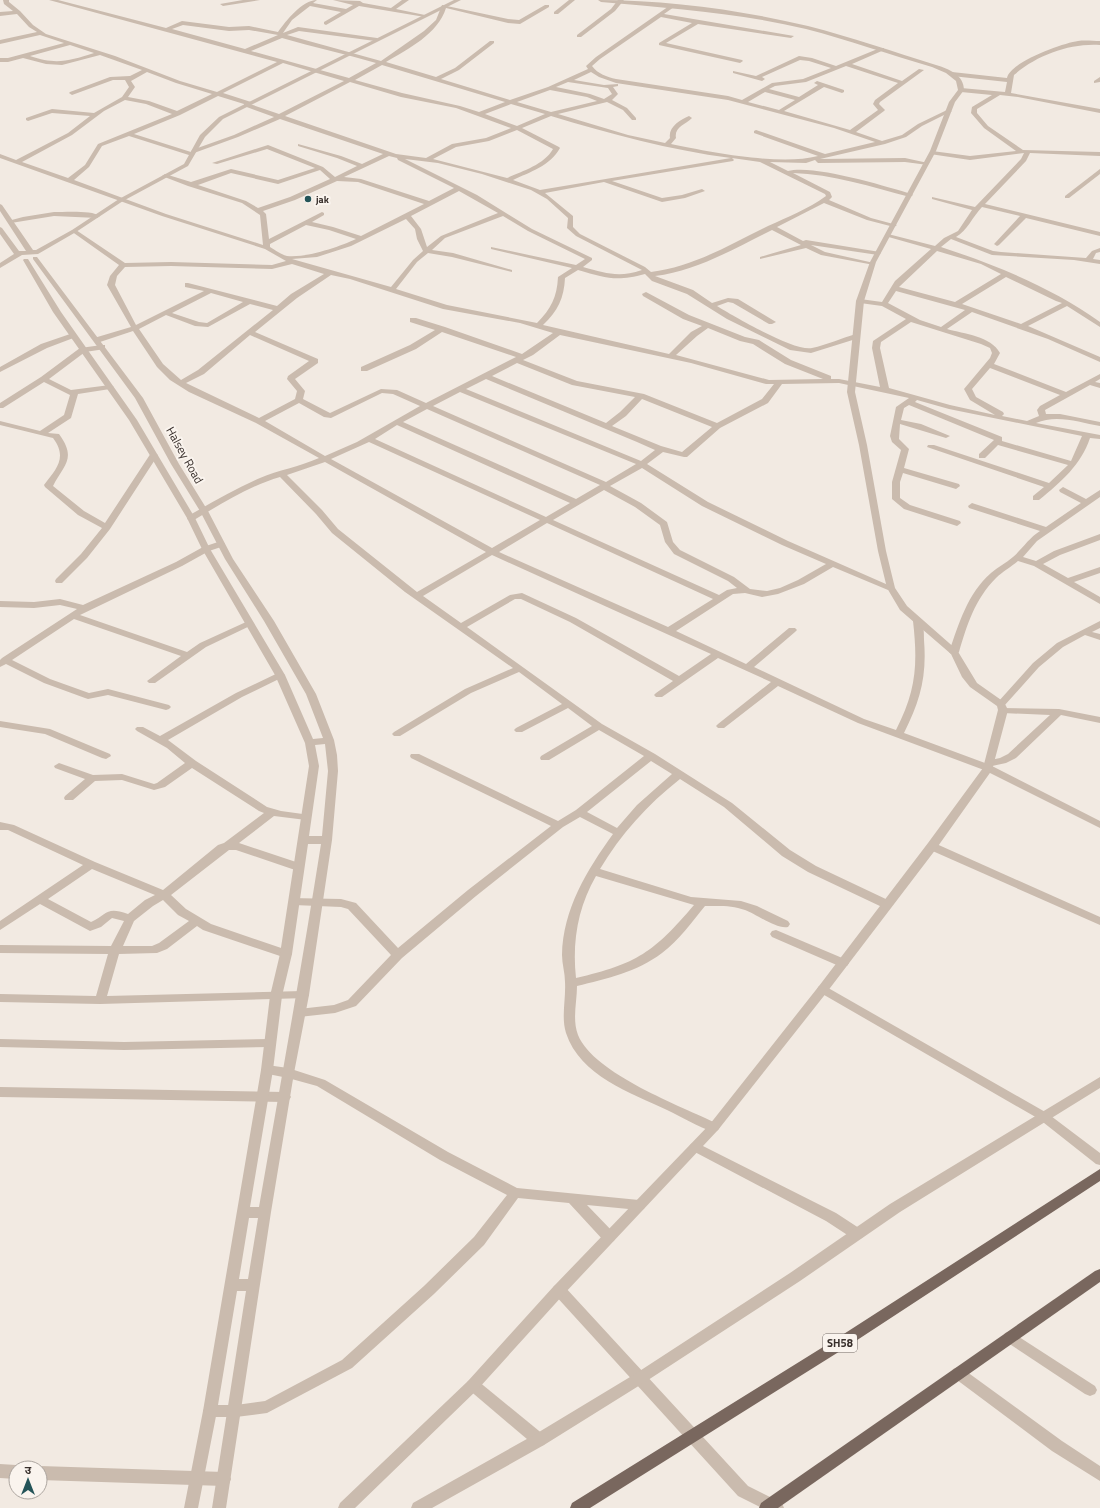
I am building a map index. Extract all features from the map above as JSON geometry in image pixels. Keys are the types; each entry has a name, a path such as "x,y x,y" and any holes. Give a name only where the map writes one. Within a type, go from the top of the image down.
{"main road":[{"name":"SH58","path":"577,1508 694,1437 984,1252 1100,1174"},
{"path":"771,1507 958,1373 1100,1275"}],"street":[{"path":"5,0 6,3 18,12 31,26 42,33 392,155 460,188 504,213 530,230 590,259 562,278 561,295 551,314 538,326"},
{"path":"52,0 283,61 401,95 458,107 517,128 555,147 557,150 537,166 506,181"},
{"path":"223,4 257,0"},
{"path":"280,35 286,23 314,0"},
{"path":"336,0 423,16"},
{"path":"326,23 365,0"},
{"path":"392,10 406,0"},
{"path":"0,266 4,261 34,254 74,231 121,200 186,165 208,128 221,118 348,52 458,0"},
{"path":"556,13 572,0"},
{"path":"600,0 724,12 793,25 882,49 934,66 952,74 1009,80"},
{"path":"579,36 621,1"},
{"path":"308,4 347,11"},
{"path":"444,6 508,21 520,22 547,6"},
{"path":"129,134 193,153 224,141 282,117 382,62 412,43 434,26 440,18 444,6"},
{"path":"591,70 589,66 598,58 672,6"},
{"path":"0,14 18,12"},
{"path":"661,15 791,36"},
{"path":"697,22 661,44 740,61"},
{"path":"165,30 182,23 229,29 249,28 280,35 316,46 348,52 510,102 665,146 761,160 905,160 926,164"},
{"path":"246,51 280,35 302,28 375,40"},
{"path":"0,42 42,33"},
{"path":"1008,94 1011,74 1018,68 1072,43 1083,41 1100,43"},
{"path":"437,79 457,69 492,42"},
{"path":"0,60 8,60 69,43"},
{"path":"743,102 775,84 806,80 882,49"},
{"path":"24,56 46,64 58,65 100,53"},
{"path":"756,78 799,58 810,59 836,68"},
{"path":"69,181 87,166 100,145 178,114 283,61"},
{"path":"847,64 883,75"},
{"path":"72,93 112,78 129,78 146,70"},
{"path":"480,114 550,88 591,70 610,79 622,82 711,95 743,102 851,132 883,143"},
{"path":"851,132 882,110 876,104 877,101 921,70"},
{"path":"734,72 775,84"},
{"path":"952,74 960,83 961,90 952,102 932,153 872,264 860,301 851,392 863,445 882,551 892,588 903,608 954,652 960,660 966,677 972,684 1002,707 1059,712 1100,720"},
{"path":"876,75 903,83"},
{"path":"16,162 61,140 95,115 124,98 132,87 128,80 129,78"},
{"path":"567,80 610,87 622,82"},
{"path":"806,80 842,91"},
{"path":"779,112 822,85"},
{"path":"426,160 454,146 486,140 551,114 606,101 615,94 610,87"},
{"path":"550,88 588,95 606,101 625,109 634,119"},
{"path":"764,90 799,99"},
{"path":"961,90 1008,94 1100,111"},
{"path":"999,93 974,108 974,113 986,127 1024,151"},
{"path":"124,98 147,102 178,114"},
{"path":"28,119 52,111 95,115"},
{"path":"806,161 883,143 904,136 920,125 948,111"},
{"path":"665,146 673,138 672,133 674,128 689,118"},
{"path":"756,132 825,156"},
{"path":"300,145 339,157 361,166"},
{"path":"215,163 266,147 321,168 333,179 359,180 430,204"},
{"path":"884,304 894,288 936,248 960,232 979,207 1024,160 1024,151"},
{"path":"932,153 970,158 1024,151 1100,154"},
{"path":"259,210 306,194 361,166 392,155 426,160 484,173 540,192 571,217 570,228 572,230 648,272 655,279 690,292 730,317 797,349 818,349 856,336"},
{"path":"0,156 121,200 267,245 282,258 292,262 330,273 351,277 446,307 521,321 559,332 671,356 769,382 835,381"},
{"path":"540,192 604,180 744,158"},
{"path":"493,248 614,277 627,277 648,272 665,273 681,268 772,227 824,201 829,197 828,193 761,160"},
{"path":"190,186 231,171 278,182 321,168"},
{"path":"786,173 792,170 819,174 880,186 910,195"},
{"path":"1067,198 1099,172"},
{"path":"165,176 190,186 244,202 259,210 263,214 267,245"},
{"path":"604,180 662,200 683,197 702,191"},
{"path":"282,258 324,253 361,238 460,188"},
{"path":"934,198 1024,216 1100,234"},
{"path":"824,201 869,219 894,225"},
{"name":"Halsey Road","path":"0,206 132,388 159,432 175,464 204,511 221,544 300,674 311,694 329,740 333,771 327,840 303,995 288,1073 265,1212 236,1411 219,1508"},
{"path":"11,221 43,214 75,213 97,216"},
{"path":"392,290 415,261 443,237 504,213"},
{"path":"267,245 322,214"},
{"path":"407,216 418,229 420,239 426,251"},
{"path":"997,244 1024,216"},
{"path":"306,223 331,228 361,238"},
{"path":"772,227 827,255 872,264"},
{"path":"0,229 133,420 191,518 206,548 249,624 278,671 310,743 314,766 286,954 276,996 262,1097 243,1213 210,1411 191,1508"},
{"path":"74,231 123,265 171,264 272,267 292,262"},
{"path":"888,236 936,248 983,263 1068,303 1098,321"},
{"path":"951,237 992,253 1100,262"},
{"path":"800,241 878,253"},
{"path":"762,258 808,245"},
{"path":"1088,260 1091,255 1100,250"},
{"path":"426,251 453,256 510,271"},
{"path":"0,273 21,258"},
{"path":"123,265 114,276 111,285 135,328 160,365 181,383 222,406 259,421 492,552 669,631 861,721 898,735 989,765 1100,825"},
{"path":"181,383 201,372 294,296 330,273"},
{"path":"956,305 1007,273"},
{"path":"188,285 279,309"},
{"path":"894,288 956,305 1021,326 1100,360"},
{"path":"0,406 44,380 83,350 135,328 210,292"},
{"path":"646,294 669,309 707,326 756,342 788,362 835,381 885,390 912,400 999,439 982,456"},
{"path":"712,305 724,301 735,301 772,322"},
{"path":"860,301 884,304 910,319 984,342 993,347 996,356 969,386 969,392 980,403 1008,419"},
{"path":"166,313 198,324 208,325 248,302"},
{"path":"1021,326 1068,303"},
{"path":"57,312 73,308"},
{"path":"942,329 970,310"},
{"path":"885,390 876,348 877,340 910,319"},
{"path":"412,320 442,329 575,382 641,396 717,426"},
{"path":"671,356 694,334 707,326"},
{"path":"364,369 413,347 442,329"},
{"path":"191,518 237,492 264,479 325,459 369,439 397,422 520,359 559,332"},
{"path":"250,333 315,361 292,376 292,379 301,391 299,400 259,421"},
{"path":"0,370 44,346 73,335"},
{"path":"989,365 1066,395"},
{"path":"486,376 658,448 684,455 717,426 765,401 779,383"},
{"path":"1043,417 1041,410 1043,408 1100,376"},
{"path":"44,380 66,392 74,394 132,388"},
{"path":"1088,382 1100,386"},
{"path":"460,389 642,464 705,504 778,540 892,588"},
{"path":"299,400 331,416 386,390 394,392 606,486 638,505 664,524 669,542 677,552 731,579 746,590 761,594 774,592 810,578 832,563"},
{"path":"41,434 68,416 74,394"},
{"path":"607,426 623,414 641,396"},
{"path":"957,523 907,507 898,502 896,499 896,482 905,448 895,440 894,436 900,407 912,400 1100,437"},
{"path":"1028,424 1043,417 1070,417 1100,424"},
{"path":"897,421 918,426 946,436"},
{"path":"397,422 575,502"},
{"path":"0,423 41,434 56,436 64,444 65,452 61,468 48,485 49,487 82,513 107,527"},
{"path":"1036,498 1073,464 1082,452 1087,434"},
{"path":"369,439 718,598"},
{"path":"997,442 1073,464"},
{"path":"417,596 642,464 659,451 658,448"},
{"path":"931,448 1050,486"},
{"path":"60,581 84,556 107,527 154,455"},
{"path":"900,470 956,486"},
{"path":"281,474 319,512 335,531 417,596 520,668 599,726 651,756 728,805 786,853 812,869 886,904"},
{"path":"1063,490 1086,502"},
{"path":"954,652 966,615 975,598 993,576 1017,558 1034,539 1100,493"},
{"path":"972,506 1046,530"},
{"path":"1038,564 1064,550 1100,537"},
{"path":"3,662 84,608 179,564 206,548 221,544"},
{"path":"1017,558 1038,564 1100,600"},
{"path":"1069,581 1100,570"},
{"path":"669,631 718,598 730,592 746,590"},
{"path":"236,600 253,596"},
{"path":"461,626 513,597 522,596 573,620 679,680"},
{"path":"0,604 60,602 84,608"},
{"path":"72,615 188,655"},
{"path":"898,735 913,705 917,692 921,654 918,621"},
{"path":"152,681 188,655 218,637 249,624"},
{"path":"345,1508 473,1385 559,1290 714,1127 823,989 886,904 932,846 989,765 1002,707 1036,665 1060,645 1100,624"},
{"path":"747,668 792,630"},
{"path":"1084,632 1100,637"},
{"path":"659,695 717,654"},
{"path":"3,662 47,681 88,696 108,692 166,707"},
{"path":"160,740 293,662"},
{"path":"397,734 468,691 520,668"},
{"path":"721,726 777,682"},
{"path":"519,730 569,704"},
{"path":"989,765 1002,762 1012,756 1059,712"},
{"path":"0,724 47,731 106,756"},
{"path":"545,758 599,726"},
{"path":"140,729 160,740 192,763 263,809 272,812 306,817"},
{"path":"310,743 329,740"},
{"path":"415,756 559,825"},
{"path":"300,1013 335,1009 352,1003 398,955 559,825 580,812 651,756"},
{"path":"59,766 92,778 122,777 154,787 161,785 192,763"},
{"path":"679,774 652,796 620,834 593,871 578,903 568,954 571,983 570,1026 574,1038 580,1047 590,1058 617,1081 714,1127"},
{"path":"69,798 92,778"},
{"path":"228,846 272,812"},
{"path":"580,812 620,834"},
{"path":"0,826 10,827 91,865 150,888 164,895 174,906 207,927 286,954"},
{"path":"302,840 327,840"},
{"path":"100,1000 115,950 130,919 149,903 164,895 222,848 237,846 298,867"},
{"path":"932,846 1100,920"},
{"path":"0,926 91,865"},
{"path":"593,871 702,903 734,903 784,924"},
{"path":"39,900 90,927 94,926 109,914 113,913 130,919"},
{"path":"294,901 341,903 352,906 398,955"},
{"path":"571,983 620,971 645,958 658,950 702,903"},
{"path":"0,949 115,950 158,948 197,921"},
{"path":"776,934 842,963"},
{"path":"823,989 1043,1116 1100,1160"},
{"path":"0,998 100,1000 303,995"},
{"path":"0,1043 124,1046 270,1043"},
{"path":"266,1070 288,1073 320,1083 444,1156 514,1193 574,1200 639,1205"},
{"path":"418,1508 539,1440 640,1378 795,1277 896,1208 1100,1082"},
{"path":"0,1092 285,1097"},
{"path":"695,1147 831,1216 857,1234"},
{"path":"210,1411 236,1411 268,1407 347,1364 429,1290 479,1241 514,1193"},
{"path":"574,1200 609,1237"},
{"path":"243,1213 265,1212"},
{"path":"231,1285 254,1285"},
{"path":"559,1290 743,1492 771,1507"},
{"path":"1010,1337 1090,1390"},
{"path":"958,1373 1056,1446 1100,1474"},
{"path":"473,1385 539,1440"},
{"path":"48,1473 224,1479"}],"place":[{"name":"jak","path":"308,199"}]}
